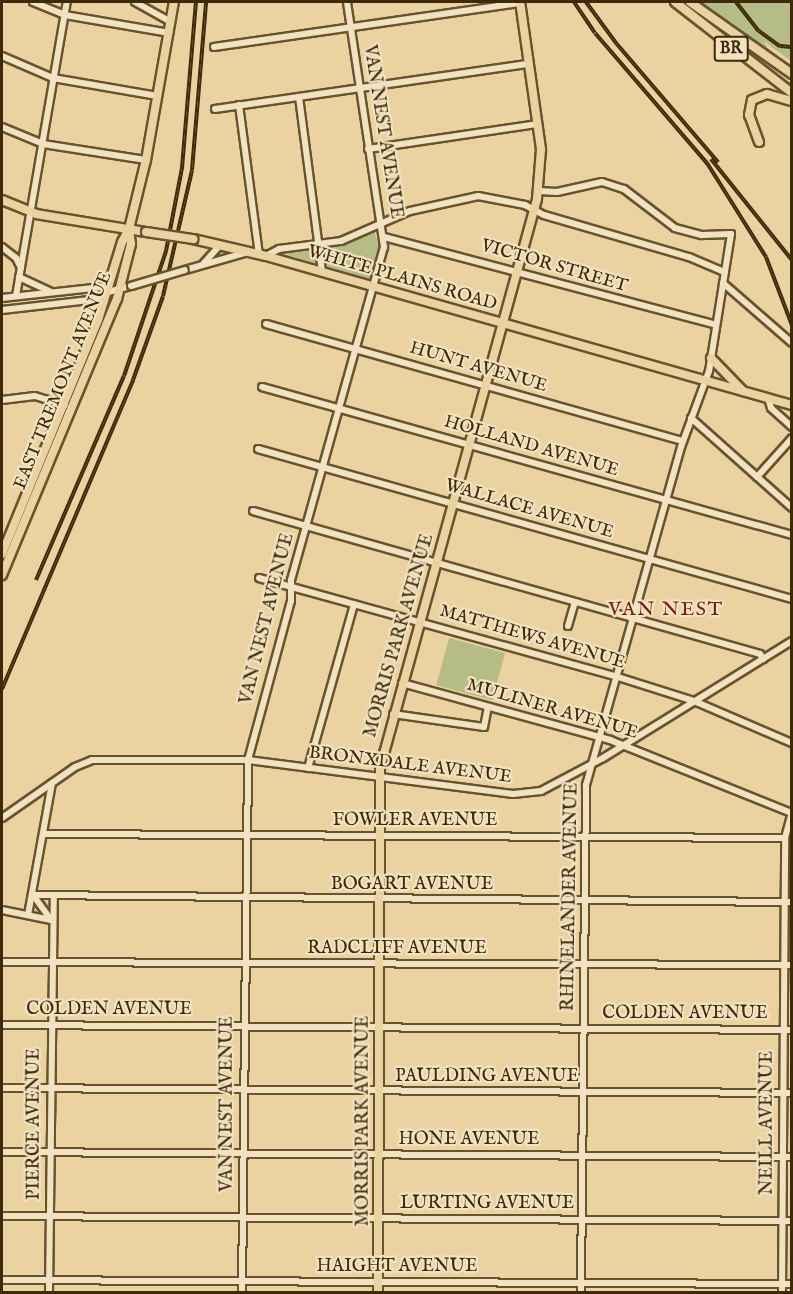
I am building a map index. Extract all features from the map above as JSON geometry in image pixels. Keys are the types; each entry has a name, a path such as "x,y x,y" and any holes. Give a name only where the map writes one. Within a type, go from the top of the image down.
{"highway":[{"name":"BR","path":"675,2 792,93"},
{"name":"BR","path":"690,2 792,74"},
{"path":"759,142 748,115 752,100 767,94 792,101"}],"main road":[{"name":"EAST TREMONT AVENUE","path":"67,406 129,229 146,160 174,2"},
{"name":"MORRIS PARK AVENUE","path":"378,1293 381,756 535,210 538,191 538,124 520,2"},
{"name":"WHITE PLAINS ROAD","path":"2,200 30,212 193,239 263,255 792,405"},
{"name":"EAST TREMONT AVENUE","path":"2,572 14,535 67,406 120,288 131,244 129,229"},
{"path":"711,358 743,391"},
{"name":"EAST TREMONT AVENUE","path":"2,554 14,535"}],"street":[{"path":"33,2 65,15 170,33"},
{"path":"16,296 67,2"},
{"path":"135,2 171,21"},
{"name":"VAN NEST AVENUE","path":"242,1293 244,835 248,760 291,603 291,586 306,526 374,287 384,237 368,149 347,2"},
{"path":"214,47 520,2"},
{"path":"2,56 53,78 158,96"},
{"path":"215,109 530,64"},
{"path":"299,97 322,272"},
{"path":"238,105 263,255 279,249 341,241 414,210 474,196 535,210 689,257 725,272"},
{"path":"368,149 538,124"},
{"path":"2,127 43,144 146,160"},
{"name":"RHINELANDER AVENUE","path":"538,191 557,192 602,182 624,189 675,228 702,235 731,234 706,380 682,441 586,785 581,1293"},
{"name":"VICTOR STREET","path":"384,237 716,325"},
{"path":"202,264 216,254 220,245"},
{"path":"2,247 16,258 21,268"},
{"path":"2,310 98,299 120,288 249,252"},
{"path":"19,278 52,293"},
{"path":"723,284 792,343"},
{"path":"2,298 102,287 108,292"},
{"name":"HUNT AVENUE","path":"266,324 682,441"},
{"name":"HOLLAND AVENUE","path":"262,387 792,535"},
{"path":"2,400 35,396 67,406"},
{"path":"768,398 771,408 792,427"},
{"path":"691,418 792,508"},
{"path":"757,477 792,438"},
{"name":"WALLACE AVENUE","path":"258,449 792,599"},
{"path":"253,511 760,654 763,659"},
{"name":"MATTHEWS AVENUE","path":"259,578 618,677 694,701 792,743"},
{"path":"568,626 575,602"},
{"path":"308,768 354,604"},
{"name":"BRONXDALE AVENUE","path":"2,818 79,764 92,760 248,760 513,794 541,791 592,765 792,641"},
{"name":"MULINER AVENUE","path":"402,683 625,745 791,812"},
{"path":"393,714 484,727 488,707"},
{"path":"28,915 45,834 52,783"},
{"name":"NEILL AVENUE","path":"782,1293 784,1030 788,966 785,838 791,812"},
{"name":"FOWLER AVENUE","path":"45,834 785,838"},
{"path":"785,886 792,891"},
{"path":"33,895 51,920"},
{"name":"BOGART AVENUE","path":"33,895 54,898 788,902"},
{"name":"PIERCE AVENUE","path":"49,1293 51,920 54,898"},
{"path":"2,910 51,920"},
{"name":"RADCLIFF AVENUE","path":"2,962 788,966"},
{"name":"COLDEN AVENUE","path":"2,1025 792,1030"},
{"name":"PAULDING AVENUE","path":"2,1088 792,1093"},
{"name":"HONE AVENUE","path":"2,1152 792,1157"},
{"name":"LURTING AVENUE","path":"2,1216 792,1221"},
{"name":"HAIGHT AVENUE","path":"2,1280 792,1284"}],"green space":[{"path":"700,2 791,2 791,61 762,40 768,47 759,47"},
{"path":"374,229 379,249 370,279 278,252 340,245"},
{"path":"449,638 505,653 492,700 436,685"}],"railway":[{"path":"36,580 124,376 166,251 182,168 196,2"},
{"path":"2,689 133,380 163,296 192,170 206,2"},
{"path":"574,2 595,33 707,163 766,257 792,325"},
{"path":"586,2 616,43 718,162"},
{"path":"736,2 759,31 780,46 792,47"},
{"path":"711,159 792,260"}],"district":[{"name":"VAN NEST","path":"666,609"}]}
